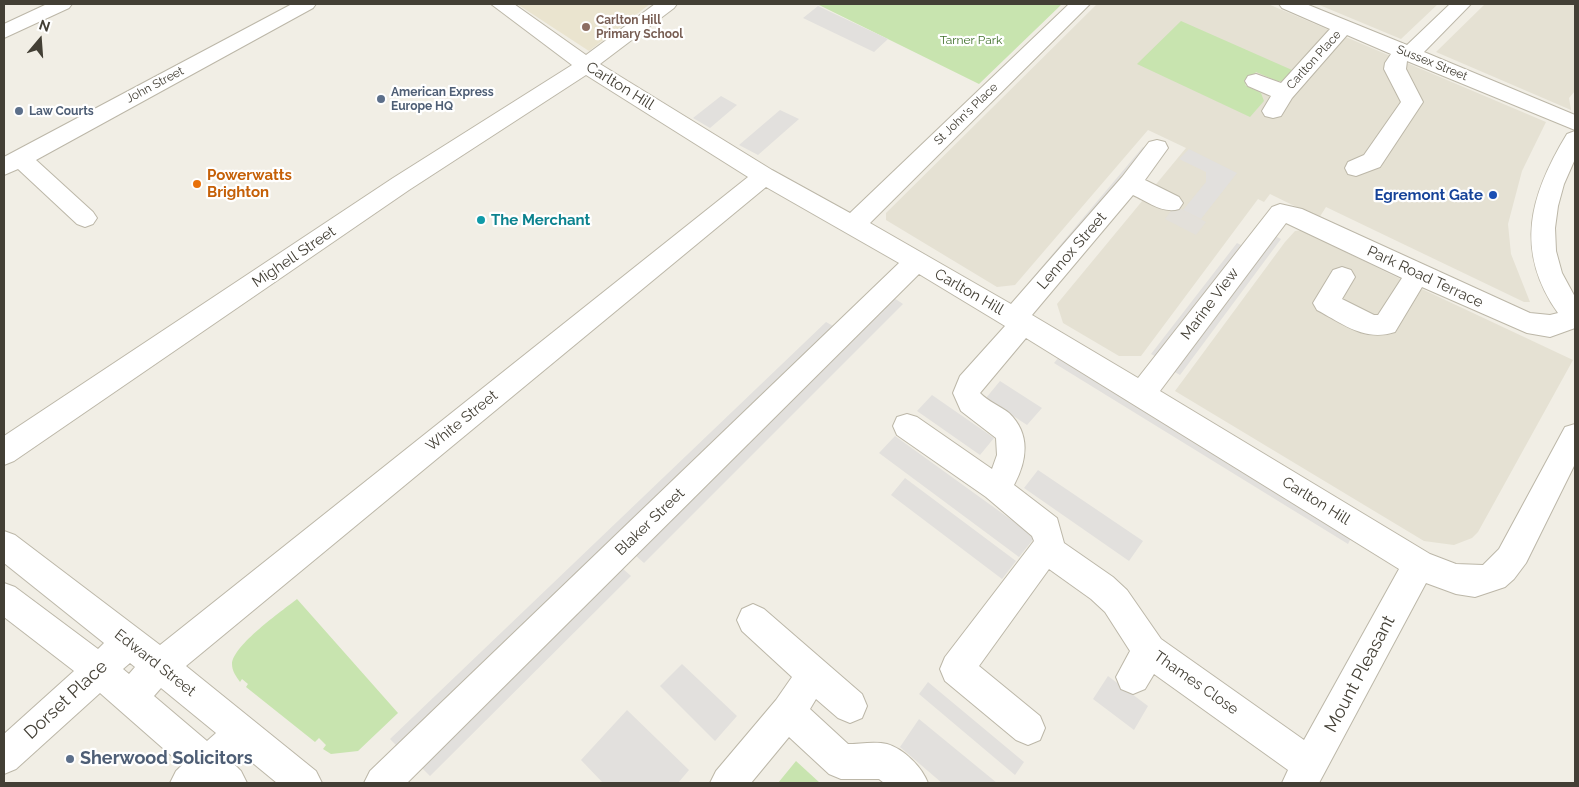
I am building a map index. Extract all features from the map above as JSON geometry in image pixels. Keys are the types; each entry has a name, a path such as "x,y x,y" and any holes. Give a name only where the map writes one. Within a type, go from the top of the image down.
{"street":[{"path":"4,32 62,4"},
{"name":"John Street","path":"12,162 306,4"},
{"name":"Carlton Hill","path":"501,4 586,65 764,176 917,261 1018,320 1430,569 1455,579 1482,580 1494,576 1502,569 1515,553 1575,436"},
{"name":"Mighell Street","path":"4,452 401,184 586,65 666,4"},
{"name":"St John's Place","path":"853,225 1080,4"},
{"name":"Sussex Street","path":"1289,4 1575,123"},
{"path":"1356,168 1372,161 1412,102 1395,69 1395,63 1416,47 1461,4"},
{"name":"Carlton Place","path":"1273,111 1284,93 1343,27"},
{"name":"Carlton Place","path":"1256,81 1284,93"},
{"path":"1575,139 1556,173 1544,206 1542,245 1552,280 1565,304 1575,317"},
{"name":"Lennox Street","path":"1018,320 1158,148"},
{"path":"12,162 85,218"},
{"name":"White Street","path":"129,697 160,666 764,176"},
{"path":"1130,183 1171,203"},
{"name":"Park Road Terrace","path":"1277,214 1290,213 1416,274 1527,323 1550,326 1575,317"},
{"name":"Marine View","path":"1142,394 1277,214"},
{"name":"Blaker Street","path":"382,783 917,261"},
{"path":"1342,277 1326,303 1371,326 1379,326 1386,325 1416,274"},
{"path":"996,488 1005,477 1011,462 1010,440 1004,426 969,400 967,392 970,384 1018,320"},
{"path":"907,426 996,488 1046,528 1049,542 1046,549 957,670 1028,728"},
{"name":"Edward Street","path":"4,545 160,666 304,783"},
{"name":"Thames Close","path":"1046,549 1102,588 1116,601 1141,664 1305,774"},
{"name":"Mount Pleasant","path":"1305,774 1430,569"},
{"path":"4,598 99,670 129,697 208,777 242,732"},
{"path":"753,620 850,706"},
{"name":"Dorset Place","path":"4,757 65,703 128,642"},
{"path":"728,783 788,712 813,674"},
{"path":"788,712 841,762 885,761 910,783"}],"shaded area":[{"name":"Carlton Hill Primary School","path":"517,4 650,4 589,51"},
{"path":"1097,4 1268,4 1546,122 1522,171 1508,224 1511,254 1530,302 1524,302 1326,207 1319,218 1270,194 1264,202 1258,199 1141,356 1119,356 1063,323 1057,304 1186,148 1148,130 1015,285 997,287 886,220 886,213"},
{"path":"1317,4 1438,4 1401,39"},
{"path":"1485,4 1575,4 1575,91 1569,98 1571,110 1436,52"},
{"path":"818,6 888,39 874,52 803,18"},
{"path":"721,96 737,105 710,128 693,118"},
{"path":"780,110 799,119 758,155 739,145"},
{"path":"1143,147 1151,151 1038,287 1029,282"},
{"path":"1189,149 1237,173 1201,219 1183,210 1206,182 1206,172 1179,159"},
{"path":"1175,206 1206,222 1196,235 1165,219"},
{"path":"1302,230 1390,274 1573,360 1478,532 1472,538 1454,545 1424,541 1175,391 1285,242 1295,231"},
{"path":"1273,235 1281,239 1180,375 1171,370"},
{"path":"1237,243 1245,247 1160,359 1151,354"},
{"path":"894,298 903,304 644,563 635,555"},
{"path":"826,322 835,327 399,748 390,739"},
{"path":"1059,357 1352,536 1348,544 1054,363"},
{"path":"1000,381 1042,408 1027,425 986,398"},
{"path":"932,395 994,438 980,455 917,411"},
{"path":"895,436 1035,537 1019,557 879,453"},
{"path":"1038,470 1143,541 1129,561 1024,488"},
{"path":"905,478 1016,561 1002,579 891,495"},
{"path":"622,568 631,576 430,776 421,767"},
{"path":"682,664 737,716 715,741 660,686"},
{"path":"1108,676 1148,706 1134,730 1093,699"},
{"path":"928,682 1024,762 1015,775 919,694"},
{"path":"627,710 689,770 678,783 603,783 581,760"},
{"path":"919,719 997,783 942,783 900,747"}],"green space":[{"name":"Tarner Park","path":"817,4 1062,4 979,84"},
{"path":"1181,21 1292,70 1283,81 1277,81 1256,72 1245,85 1261,93 1264,101 1250,117 1137,64"},
{"path":"297,599 398,713 358,751 331,754 323,749 326,745 319,738 315,742 246,687 248,684 242,679 240,682 233,671 234,656 240,648 259,629"},
{"path":"796,761 820,783 778,783"}],"place":[{"name":"Carlton Hill Primary School","path":"586,27"},
{"name":"American Express Europe HQ","path":"381,99"},
{"name":"Law Courts","path":"19,111"},
{"name":"Powerwatts Brighton","path":"197,184"},
{"name":"Egremont Gate","path":"1493,195"},
{"name":"The Merchant","path":"481,220"},
{"name":"Sherwood Solicitors","path":"70,759"}]}
